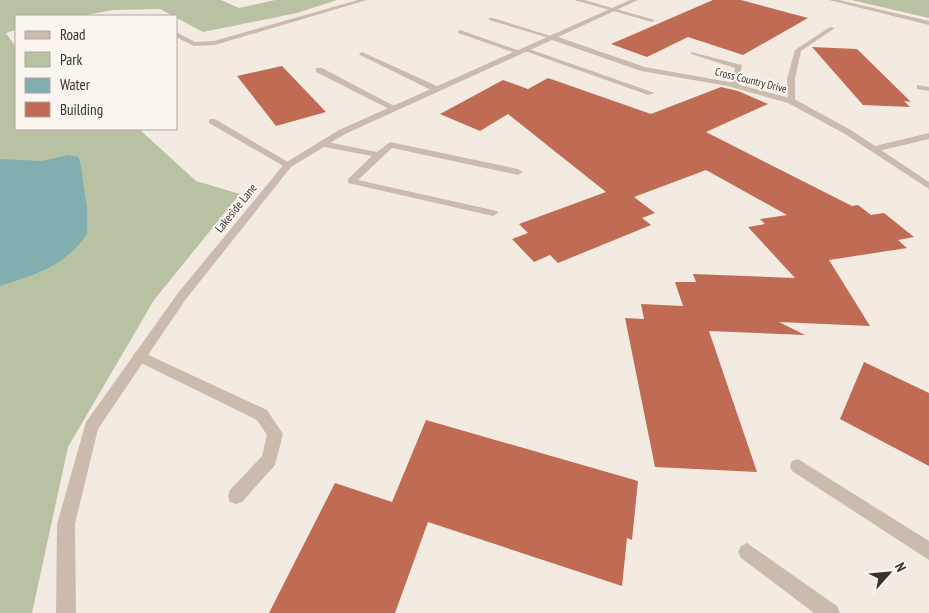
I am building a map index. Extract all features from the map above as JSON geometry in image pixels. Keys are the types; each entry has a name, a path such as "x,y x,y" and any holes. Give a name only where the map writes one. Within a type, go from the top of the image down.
{"street":[{"path":"178,36 186,42 196,45 215,43 364,0"},
{"path":"577,0 616,8 652,20"},
{"name":"Lakeside Lane","path":"66,613 66,524 91,427 182,296 288,165 342,132 635,0"},
{"path":"832,0 929,23"},
{"name":"Cross Country Drive","path":"491,19 551,37 644,69 735,86 791,102 848,132 929,186"},
{"path":"791,102 791,79 798,50 832,28"},
{"path":"460,32 651,93"},
{"path":"694,52 739,67 735,86"},
{"path":"362,54 436,89"},
{"path":"319,70 394,108"},
{"path":"920,87 929,89"},
{"path":"212,121 288,165"},
{"path":"874,149 929,136"},
{"path":"322,144 379,155"},
{"path":"494,213 352,182 390,145 518,172"},
{"path":"140,356 262,416 275,434 269,460 236,496"},
{"path":"798,466 929,551"},
{"path":"747,552 830,613"}],"green space":[{"path":"0,0 221,0 239,8 275,0 337,0 297,13 203,32 178,19 178,15 171,15 160,9 112,10 87,15 15,15 15,30 6,33 15,46 15,130 140,130 196,181 240,194 154,300 68,447 32,613 0,613"},
{"path":"851,0 929,0 929,18"}],"water":[{"path":"69,155 78,157 80,161 87,207 87,234 69,254 49,268 0,286 0,159 41,161"}],"building":[{"path":"713,0 741,0 808,18 743,55 688,37 647,57 611,44"},
{"path":"812,47 857,49 911,102 904,101 910,107 863,105"},
{"path":"282,66 326,112 276,126 237,76"},
{"path":"548,78 651,114 721,87 738,91 768,104 706,132 852,206 858,205 871,215 884,213 914,237 898,240 907,248 829,260 870,326 779,322 805,335 709,331 757,472 655,467 625,318 644,319 641,304 683,306 675,282 696,282 693,274 795,278 748,227 765,224 760,219 787,215 706,170 634,197 655,213 642,218 651,225 558,263 550,255 534,262 512,239 528,233 519,224 606,192 508,114 480,131 440,114 503,80 528,89"},
{"path":"864,362 929,393 929,466 840,419"},
{"path":"426,420 638,481 632,540 627,538 622,586 428,522 395,613 269,613 335,483 392,502"}]}
